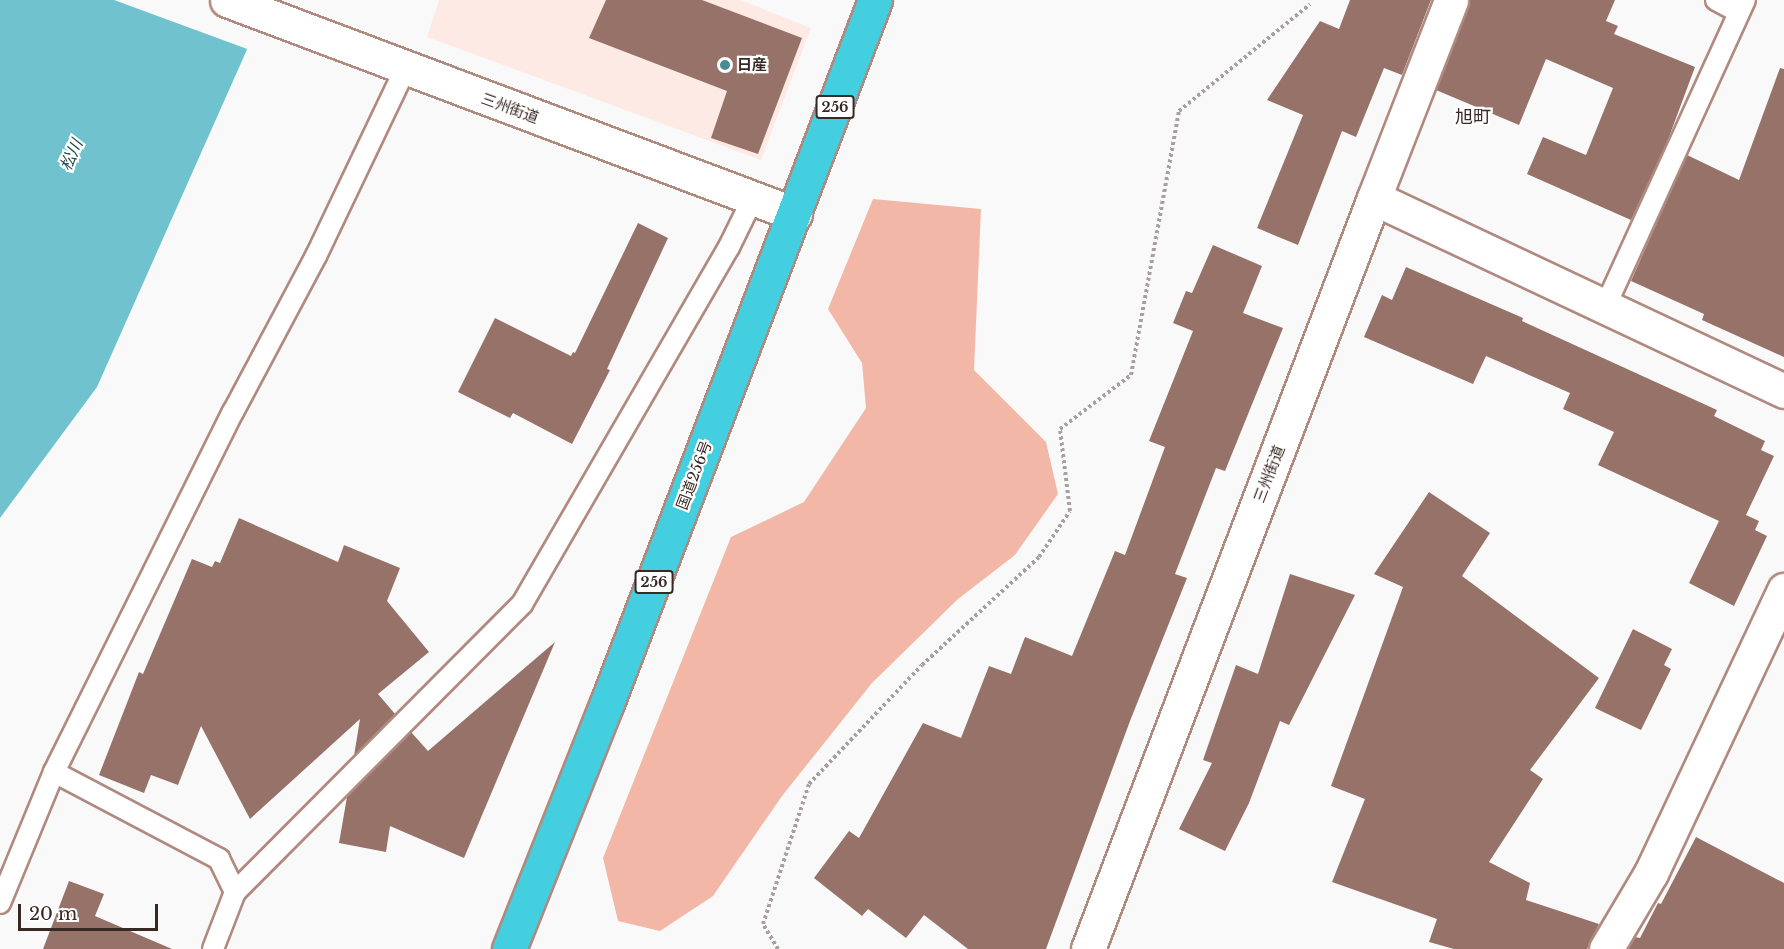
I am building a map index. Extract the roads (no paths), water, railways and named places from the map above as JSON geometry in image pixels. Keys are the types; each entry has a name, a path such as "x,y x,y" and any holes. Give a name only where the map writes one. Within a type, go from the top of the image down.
{"highway":[{"name":"国道256号","path":"509,949 607,703 875,0"}],"street":[{"name":"三州街道","path":"226,0 795,214"},
{"name":"三州街道","path":"1088,949 1451,0"},
{"path":"1374,198 1784,392"},
{"path":"1606,949 1651,873 1784,590"}],"lane":[{"path":"1605,307 1742,6 1716,0"},
{"path":"0,903 54,772 233,412 316,256 405,69"},
{"path":"213,949 236,892 522,604 729,247 753,198"},
{"path":"54,772 219,859 236,892"}],"water":[{"name":"松川","path":"0,0 269,0 97,387 0,518"}],"place":[{"name":"日産","path":"725,65"}],"district":[{"name":"旭町","path":"1473,117"}]}
